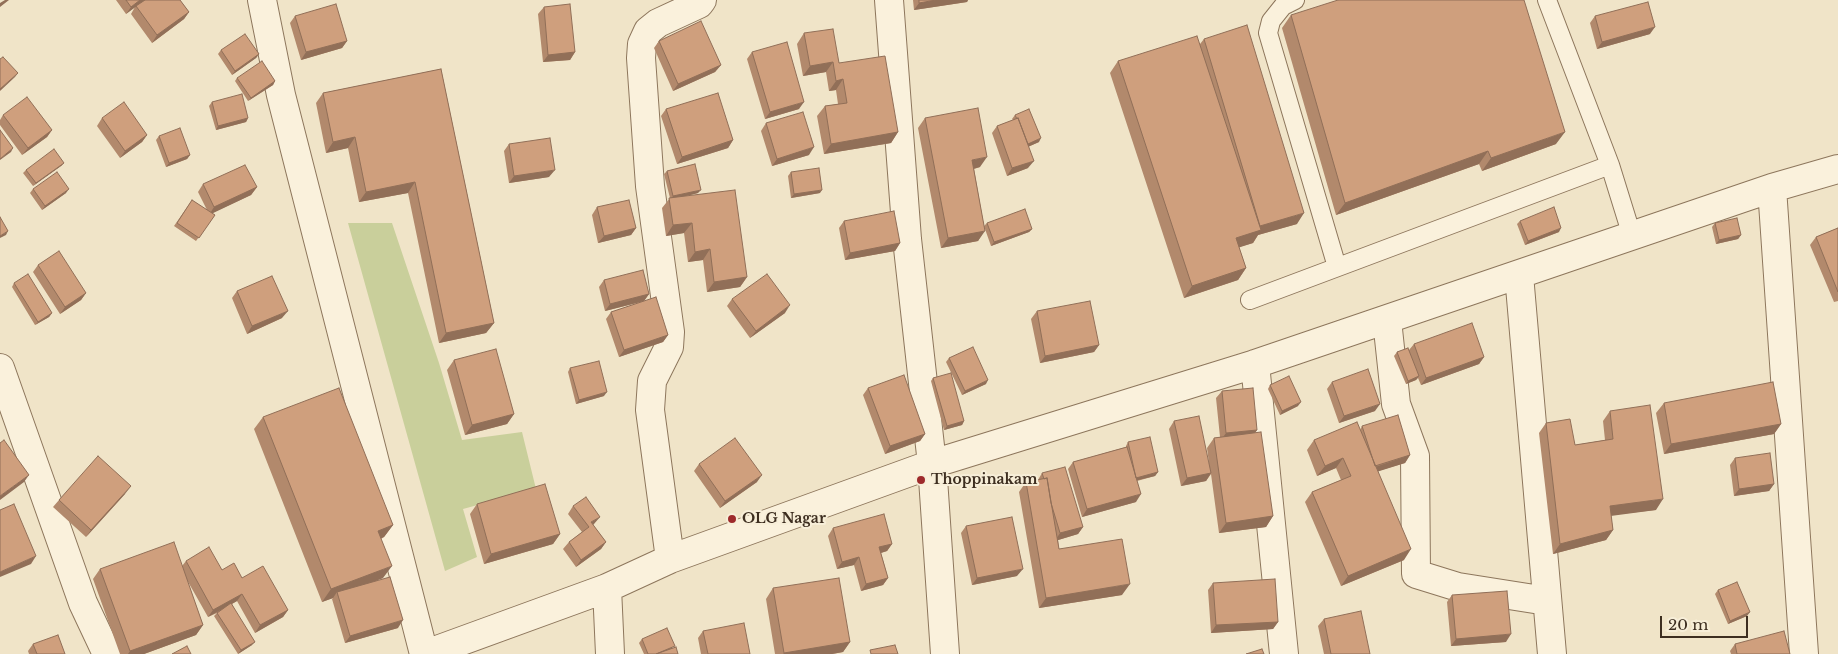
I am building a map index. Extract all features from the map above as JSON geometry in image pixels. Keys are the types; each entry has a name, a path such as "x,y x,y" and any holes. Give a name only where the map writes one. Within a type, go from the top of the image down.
{"street":[{"path":"262,0 281,95 425,654 607,588 670,559 932,464 1255,364 1772,188 1838,169"},
{"path":"670,559 650,410 652,381 669,347 670,332 650,186 640,58 642,44 648,31 658,23 699,4 702,0"},
{"path":"889,0 907,239 932,464 945,654"},
{"path":"1772,188 1804,654"},
{"path":"1519,275 1552,654"},
{"path":"1387,320 1396,404 1415,456 1416,574 1458,587 1547,601"},
{"path":"1255,364 1284,654"},
{"path":"0,368 83,603 107,654"},
{"path":"607,588 610,654"}],"lane":[{"path":"1295,0 1283,6 1271,21 1268,33 1337,267"},
{"path":"1547,0 1610,165 1632,236"},
{"path":"1250,300 1610,165"}],"green space":[{"path":"348,223 392,223 439,363 462,440 522,432 536,489 463,509 477,557 445,571"}],"building":[{"path":"126,0 140,0 131,7"},
{"path":"145,0 180,0 189,12 157,35 136,6"},
{"path":"919,0 936,0 919,3"},
{"path":"1338,0 1524,0 1565,132 1491,158 1488,151 1345,203 1291,15"},
{"path":"1648,2 1655,27 1602,42 1595,16"},
{"path":"336,4 347,41 306,52 295,16"},
{"path":"570,4 575,52 548,55 544,7"},
{"path":"701,21 721,65 678,84 659,41"},
{"path":"1247,25 1304,213 1260,226 1204,39"},
{"path":"833,29 839,63 885,56 898,132 831,144 825,106 847,103 843,79 836,81 833,62 810,66 804,33"},
{"path":"245,34 259,54 235,71 221,50"},
{"path":"1197,36 1261,230 1236,238 1246,268 1192,286 1118,61"},
{"path":"787,42 804,102 770,112 752,52"},
{"path":"3,57 18,73 0,89 0,59"},
{"path":"262,61 275,81 251,98 237,78"},
{"path":"441,69 494,323 446,333 415,182 366,192 355,137 333,142 323,93"},
{"path":"718,93 733,140 682,157 666,109"},
{"path":"242,94 248,118 218,126 212,102"},
{"path":"27,97 52,130 28,148 3,115"},
{"path":"124,102 147,135 125,151 102,118"},
{"path":"978,108 987,157 972,160 985,231 948,238 925,118"},
{"path":"1029,109 1041,138 1028,144 1018,118 1015,115"},
{"path":"803,112 814,147 777,159 766,123"},
{"path":"1018,118 1034,161 1012,168 997,126"},
{"path":"180,128 190,155 169,163 159,136"},
{"path":"0,130 13,148 0,159"},
{"path":"550,138 555,170 514,176 509,144"},
{"path":"54,149 64,163 36,183 26,170"},
{"path":"695,164 701,190 673,196 667,171"},
{"path":"245,165 257,187 214,207 203,184"},
{"path":"819,168 822,190 794,194 791,172"},
{"path":"57,172 69,189 45,206 33,189"},
{"path":"735,190 747,277 714,282 710,249 695,252 692,223 673,225 669,198"},
{"path":"192,200 215,215 199,238 177,223"},
{"path":"629,200 636,228 604,236 597,207"},
{"path":"1554,207 1561,228 1528,241 1520,221"},
{"path":"1025,209 1032,229 994,242 987,223"},
{"path":"894,211 900,243 850,253 844,221"},
{"path":"0,217 8,231 0,236"},
{"path":"1737,218 1741,235 1719,240 1715,223"},
{"path":"1838,228 1838,292 1816,237"},
{"path":"59,251 86,293 65,307 38,265"},
{"path":"643,270 649,294 610,304 604,280"},
{"path":"28,274 52,313 38,322 14,283"},
{"path":"767,274 790,305 756,331 732,299"},
{"path":"272,276 288,311 252,326 237,291"},
{"path":"656,297 668,335 624,350 611,312"},
{"path":"1090,301 1099,345 1045,356 1037,311"},
{"path":"1472,323 1484,357 1426,378 1414,344"},
{"path":"973,347 988,380 965,391 949,358"},
{"path":"1408,348 1419,376 1408,381 1397,352"},
{"path":"496,349 514,414 472,425 454,360"},
{"path":"599,361 607,392 579,400 570,368"},
{"path":"1368,369 1380,404 1344,416 1332,382"},
{"path":"951,373 964,421 947,426 933,378"},
{"path":"904,375 925,434 890,446 868,388"},
{"path":"1289,376 1301,402 1282,411 1270,385"},
{"path":"1773,382 1781,424 1671,444 1664,403"},
{"path":"339,388 393,525 378,531 392,566 331,589 263,417"},
{"path":"1253,388 1257,430 1226,433 1222,391"},
{"path":"1650,405 1663,499 1610,506 1613,530 1560,544 1546,423 1570,419 1575,445 1613,439 1610,411"},
{"path":"1398,415 1410,455 1375,466 1362,426"},
{"path":"1199,416 1211,473 1187,478 1174,421"},
{"path":"1357,422 1411,549 1348,576 1312,492 1351,476 1343,458 1325,466 1314,440"},
{"path":"1261,432 1273,516 1226,523 1214,438"},
{"path":"1150,437 1158,472 1136,478 1128,442"},
{"path":"735,438 762,475 725,501 699,464"},
{"path":"4,440 29,475 0,496 0,443"},
{"path":"1127,447 1141,494 1087,509 1073,462"},
{"path":"1770,453 1774,484 1739,489 1735,458"},
{"path":"98,456 131,486 91,530 59,500"},
{"path":"1065,467 1083,527 1060,533 1051,503 1047,478 1044,479 1042,473"},
{"path":"1047,478 1059,549 1122,539 1130,584 1046,598 1026,482"},
{"path":"545,484 560,534 491,554 477,504"},
{"path":"586,497 600,517 591,522 606,542 581,560 569,542 589,527 573,506"},
{"path":"14,504 36,556 0,572 0,510"},
{"path":"884,514 892,544 879,547 888,578 866,584 859,557 842,562 833,528"},
{"path":"1012,517 1023,569 977,578 966,526"},
{"path":"174,542 203,625 130,651 100,569"},
{"path":"209,547 222,570 234,563 242,578 263,566 288,610 260,625 242,594 213,610 186,561"},
{"path":"390,577 403,620 350,636 337,592"},
{"path":"839,578 850,642 784,653 773,588"},
{"path":"1275,579 1278,622 1216,625 1213,583"},
{"path":"1737,582 1750,612 1730,621 1718,590"},
{"path":"1507,591 1511,634 1456,639 1452,595"},
{"path":"231,603 255,642 241,650 217,613"},
{"path":"1361,611 1370,654 1331,654 1324,619"},
{"path":"744,623 750,654 708,654 703,631"},
{"path":"667,628 675,646 656,654 648,654 642,639"},
{"path":"1784,631 1790,654 1737,654 1735,644"},
{"path":"58,635 65,654 37,654 33,644"},
{"path":"895,645 898,654 871,654 870,650"},
{"path":"187,646 191,654 172,654"},
{"path":"676,647 678,654 656,654"},
{"path":"1262,649 1264,654 1246,654"}],"place":[{"name":"Thoppinakam","path":"921,480"},
{"name":"OLG Nagar","path":"732,519"}]}
